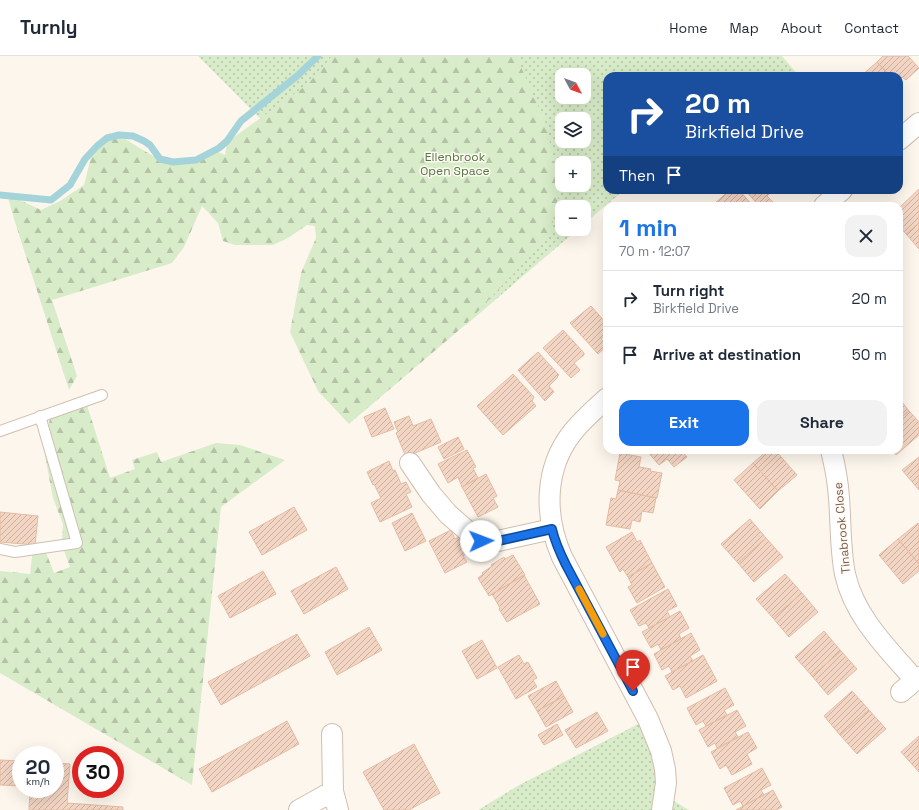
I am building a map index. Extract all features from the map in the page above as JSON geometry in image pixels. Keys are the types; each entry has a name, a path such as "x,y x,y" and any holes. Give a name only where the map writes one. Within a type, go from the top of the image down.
{"street":[{"path":"903,137 919,123"},
{"path":"828,202 838,194"},
{"path":"603,402 571,434 559,455 553,475 549,498 552,529 562,557 648,719 661,751 666,783 662,810"},
{"name":"Tinabrook Close","path":"832,454 837,475 843,560 850,589 863,616 912,683"},
{"path":"410,463 440,506 472,535 481,541 498,541 552,529"},
{"path":"332,734 333,791 338,810"},
{"path":"300,810 333,791"}],"lane":[{"path":"0,431 102,395"},
{"path":"0,549 15,552 76,543 40,416"}],"green space":[{"name":"Ellenbrook Open Space","path":"198,56 782,56 796,72 603,72 603,194 619,194 610,202 603,202 603,208 591,218 591,200 555,200 555,236 570,236 466,325"},
{"path":"332,56 518,56 521,67 547,126 555,171 555,192 559,193 558,200 555,200 555,212 550,235 465,325 349,424 318,391 290,332 301,273 316,238 315,226 307,225 288,238 273,245 235,245 223,241 218,223 202,206 184,247 172,263 52,300 77,376 69,390 7,194 41,210 60,201 84,185 93,149 99,143 113,138 125,139 153,156 166,160 181,162 216,151 225,155 227,142 308,84"},
{"path":"86,402 110,478 135,469 132,460 157,452 161,462 216,443 240,445 285,460 221,507 192,785 0,673 0,571 30,574 33,548 45,550 54,573 70,567 62,545 63,524 53,498 43,445 52,411"},
{"path":"648,719 664,795 689,810 478,810 521,784"}],"building":[{"path":"883,56 908,56 919,68 906,80 903,78 903,72 886,72 877,62"},
{"path":"877,62 886,72 866,72"},
{"path":"919,189 919,223 906,234 903,231 903,204"},
{"path":"725,194 742,194 750,202 716,202"},
{"path":"748,194 769,194 767,196 773,202 756,202"},
{"path":"919,223 919,249 906,234"},
{"path":"591,306 603,320 603,337 601,339 603,341 603,350 598,354 570,323"},
{"path":"563,330 584,353 584,355 574,363 580,370 571,378 543,348"},
{"path":"538,352 559,375 549,386 554,392 545,401 518,370"},
{"path":"513,374 534,397 532,401 536,406 503,435 477,406"},
{"path":"903,403 909,411 903,416"},
{"path":"385,408 394,429 372,437 364,417"},
{"path":"909,411 919,422 919,435 903,449 903,416"},
{"path":"409,416 413,426 431,419 441,442 406,457 396,433 398,432 394,422"},
{"path":"458,437 464,449 444,459 438,447"},
{"path":"467,450 476,467 473,468 478,478 462,487 458,477 448,483 438,464"},
{"path":"620,454 641,457 639,467 662,473 657,498 618,490 620,481 615,480"},
{"path":"649,454 684,454 687,457 674,467 667,459 659,465"},
{"path":"763,454 779,454 797,475 778,491 753,463"},
{"path":"919,457 919,490 902,470"},
{"path":"389,461 401,484 406,482 411,492 406,494 412,507 380,522 371,503 381,498 367,472"},
{"path":"753,463 778,491 760,509 734,480"},
{"path":"486,474 497,496 493,498 498,507 478,517 462,487"},
{"path":"618,490 656,498 653,513 642,511 640,522 632,520 630,529 606,525 611,498 616,499"},
{"path":"294,507 307,530 262,555 249,532"},
{"path":"0,512 38,516 35,545 0,542"},
{"path":"412,513 426,541 405,551 392,523"},
{"path":"750,519 766,538 738,563 721,544"},
{"path":"918,523 919,524 919,564 898,539"},
{"path":"451,530 455,539 459,537 467,553 463,556 467,562 445,573 429,541"},
{"path":"632,532 637,542 640,540 652,563 628,577 623,569 620,572 606,547"},
{"path":"766,538 783,557 754,582 738,563"},
{"path":"898,539 919,564 919,571 903,584 879,555"},
{"path":"513,555 525,575 489,596 478,578 492,566 491,565 504,557 505,559"},
{"path":"652,563 665,587 637,603 628,587 632,585 628,577"},
{"path":"336,567 348,589 304,614 291,591"},
{"path":"263,571 276,594 230,618 218,596"},
{"path":"785,574 802,593 773,618 756,599"},
{"path":"524,575 540,604 507,622 492,594"},
{"path":"668,589 677,606 667,611 670,617 649,628 646,623 639,626 630,610"},
{"path":"802,593 818,612 789,637 773,618"},
{"path":"680,611 689,628 679,634 681,639 661,650 658,644 651,648 642,632"},
{"path":"369,627 382,650 337,675 325,652"},
{"path":"824,631 841,651 812,676 795,657"},
{"path":"691,633 700,650 690,656 693,661 672,672 669,666 662,670 654,654"},
{"path":"297,634 310,656 221,705 208,682"},
{"path":"482,640 497,668 477,679 462,651"},
{"path":"841,651 857,669 828,695 812,676"},
{"path":"519,655 524,664 528,662 537,678 533,680 537,687 516,699 498,667"},
{"path":"703,655 717,681 686,698 680,686 673,690 665,676"},
{"path":"556,681 564,696 537,711 528,696"},
{"path":"725,688 734,705 724,710 727,715 706,726 703,721 696,725 687,708"},
{"path":"852,691 869,710 840,735 824,716"},
{"path":"564,696 573,712 546,727 537,711"},
{"path":"737,710 746,726 735,732 738,737 717,748 715,743 708,747 699,730"},
{"path":"869,710 886,729 857,754 840,735"},
{"path":"597,712 608,731 576,748 565,730"},
{"path":"287,721 299,744 212,792 199,769"},
{"path":"557,724 563,735 544,745 538,735"},
{"path":"748,732 757,748 747,754 752,764 732,775 726,765 720,769 711,752"},
{"path":"919,736 919,772 901,752"},
{"path":"414,744 440,793 409,810 384,810 363,772"},
{"path":"0,760 12,761 12,786 0,785"},
{"path":"64,764 70,764 67,803 123,807 123,810 29,810 30,798 64,798"},
{"path":"762,768 771,785 761,790 764,795 743,806 740,801 733,805 724,788"},
{"path":"773,790 782,807 776,810 736,810"}],"waterway":[{"path":"0,195 51,200 70,185 85,159 97,146 107,138 119,135 133,136 144,141 150,145 160,159 173,162 196,160 219,148 227,141 241,121 297,76 318,56"}],"slow traffic":[{"path":"579,589 603,634"}],"route":[{"path":"481,541 498,541 552,529 558,548 566,565 633,691"}]}
